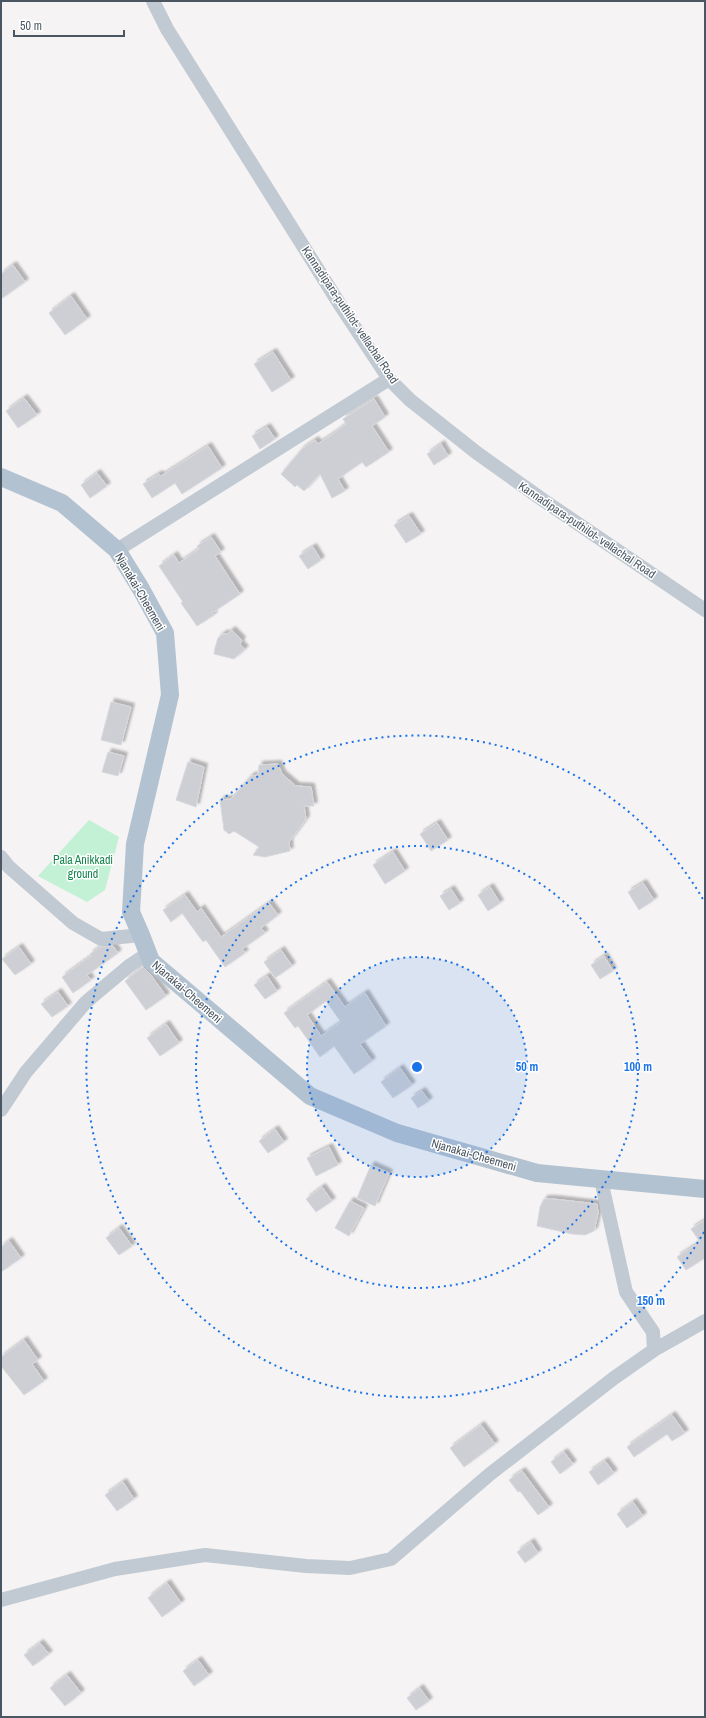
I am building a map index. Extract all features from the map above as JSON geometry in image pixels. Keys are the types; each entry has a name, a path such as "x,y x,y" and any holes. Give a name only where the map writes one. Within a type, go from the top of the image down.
{"main road":[{"name":"Njanakai-Cheemeni","path":"1,477 62,503 116,550 141,589 165,633 170,695 135,844 131,912 142,935 150,961 310,1096 404,1136 537,1173 705,1189"}],"street":[{"name":"Kannadipara-puthilot- vellachal Road","path":"153,1 171,35 338,301 389,379 410,400 477,454 705,610"},
{"path":"116,550 389,379"},
{"path":"1,858 9,867 73,923 101,939 142,935"},
{"path":"1,1110 26,1072 86,1002 129,966 147,954"},
{"path":"601,1180 626,1292 653,1332 654,1350"},
{"path":"1,1600 116,1569 205,1555 306,1566 350,1568 391,1559 490,1474 614,1378 654,1350 705,1321"}],"green space":[{"name":"Pala Anikkadi ground","path":"89,820 119,837 105,890 87,902 38,876"}],"building":[{"path":"13,265 25,282 1,299 1,274"},
{"path":"71,296 87,319 65,335 49,313"},
{"path":"273,352 291,380 272,392 254,364"},
{"path":"24,398 37,415 18,428 6,411"},
{"path":"374,399 385,417 372,426 389,452 366,467 362,462 338,479 345,491 332,498 320,474 304,491 297,485 295,487 281,474 302,449 315,440 318,444 333,434 346,424 343,419"},
{"path":"267,427 275,439 260,449 252,436"},
{"path":"441,444 448,456 434,465 427,454"},
{"path":"208,446 222,468 182,494 175,483 152,498 143,484 159,474 161,476"},
{"path":"97,473 107,486 90,498 81,485"},
{"path":"409,516 421,534 406,543 394,525"},
{"path":"211,537 221,552 215,556 240,594 212,613 214,615 197,626 181,603 183,602 159,566 174,555 179,563 199,549 197,546"},
{"path":"313,547 321,560 308,569 299,556"},
{"path":"232,630 242,640 240,644 245,649 234,659 214,654 218,638"},
{"path":"111,702 131,707 121,745 101,740"},
{"path":"108,752 124,756 118,776 102,772"},
{"path":"188,762 204,767 196,807 176,800"},
{"path":"278,764 282,774 296,786 311,787 314,806 304,806 306,819 289,842 290,851 265,857 253,855 259,847 234,831 229,834 224,830 220,800 231,799 251,776 258,775 259,765"},
{"path":"437,823 448,840 431,851 420,834"},
{"path":"393,852 405,871 385,884 373,865"},
{"path":"643,883 654,900 639,910 628,892"},
{"path":"490,887 500,903 488,911 478,895"},
{"path":"451,889 460,903 449,910 440,896"},
{"path":"185,895 197,912 201,908 221,937 269,903 278,915 261,928 265,933 242,949 245,953 225,967 206,940 203,942 182,913 171,922 163,910"},
{"path":"113,946 118,953 87,975 91,980 73,993 62,977 91,956 90,954 100,947"},
{"path":"19,947 31,964 15,975 2,959"},
{"path":"281,950 292,966 275,978 264,962"},
{"path":"604,956 613,971 600,979 591,965"},
{"path":"143,967 166,996 146,1010 125,981"},
{"path":"267,976 277,991 265,999 254,985"},
{"path":"327,982 345,1007 365,993 386,1026 360,1044 372,1061 354,1074 334,1046 320,1057 298,1026 295,1028 284,1013","holes":["326,1001 341,1022 321,1036 307,1015"]},
{"path":"58,992 68,1006 52,1017 41,1004"},
{"path":"166,1024 179,1043 160,1056 147,1038"},
{"path":"400,1068 412,1085 393,1098 381,1082"},
{"path":"422,1091 429,1101 418,1108 411,1098"},
{"path":"275,1129 284,1142 268,1153 259,1141"},
{"path":"329,1147 338,1165 316,1176 307,1158"},
{"path":"371,1165 389,1173 375,1206 357,1198"},
{"path":"322,1187 332,1201 316,1212 306,1199"},
{"path":"544,1199 597,1204 598,1213 594,1231 585,1235 572,1234 537,1226 540,1207"},
{"path":"350,1201 364,1208 349,1236 335,1228"},
{"path":"705,1220 705,1258 686,1270 677,1257 700,1242 691,1229"},
{"path":"119,1228 132,1246 119,1255 106,1238"},
{"path":"9,1241 21,1258 1,1272 1,1247"},
{"path":"24,1340 38,1360 32,1364 44,1381 24,1395 1,1366 1,1357"},
{"path":"672,1415 685,1433 672,1441 667,1434 634,1457 627,1447"},
{"path":"481,1425 495,1444 464,1467 450,1448"},
{"path":"564,1452 573,1464 560,1474 551,1462"},
{"path":"605,1461 614,1473 598,1485 589,1472"},
{"path":"522,1471 549,1507 538,1515 520,1491 518,1492 509,1480"},
{"path":"123,1482 134,1499 117,1511 105,1495"},
{"path":"633,1502 643,1516 627,1528 617,1514"},
{"path":"531,1542 538,1553 525,1563 517,1552"},
{"path":"167,1583 181,1603 162,1617 148,1598"},
{"path":"40,1643 49,1654 33,1666 24,1655"},
{"path":"198,1660 209,1675 194,1686 183,1671"},
{"path":"67,1675 81,1693 65,1706 50,1688"},
{"path":"420,1688 429,1701 416,1710 407,1698"}]}
